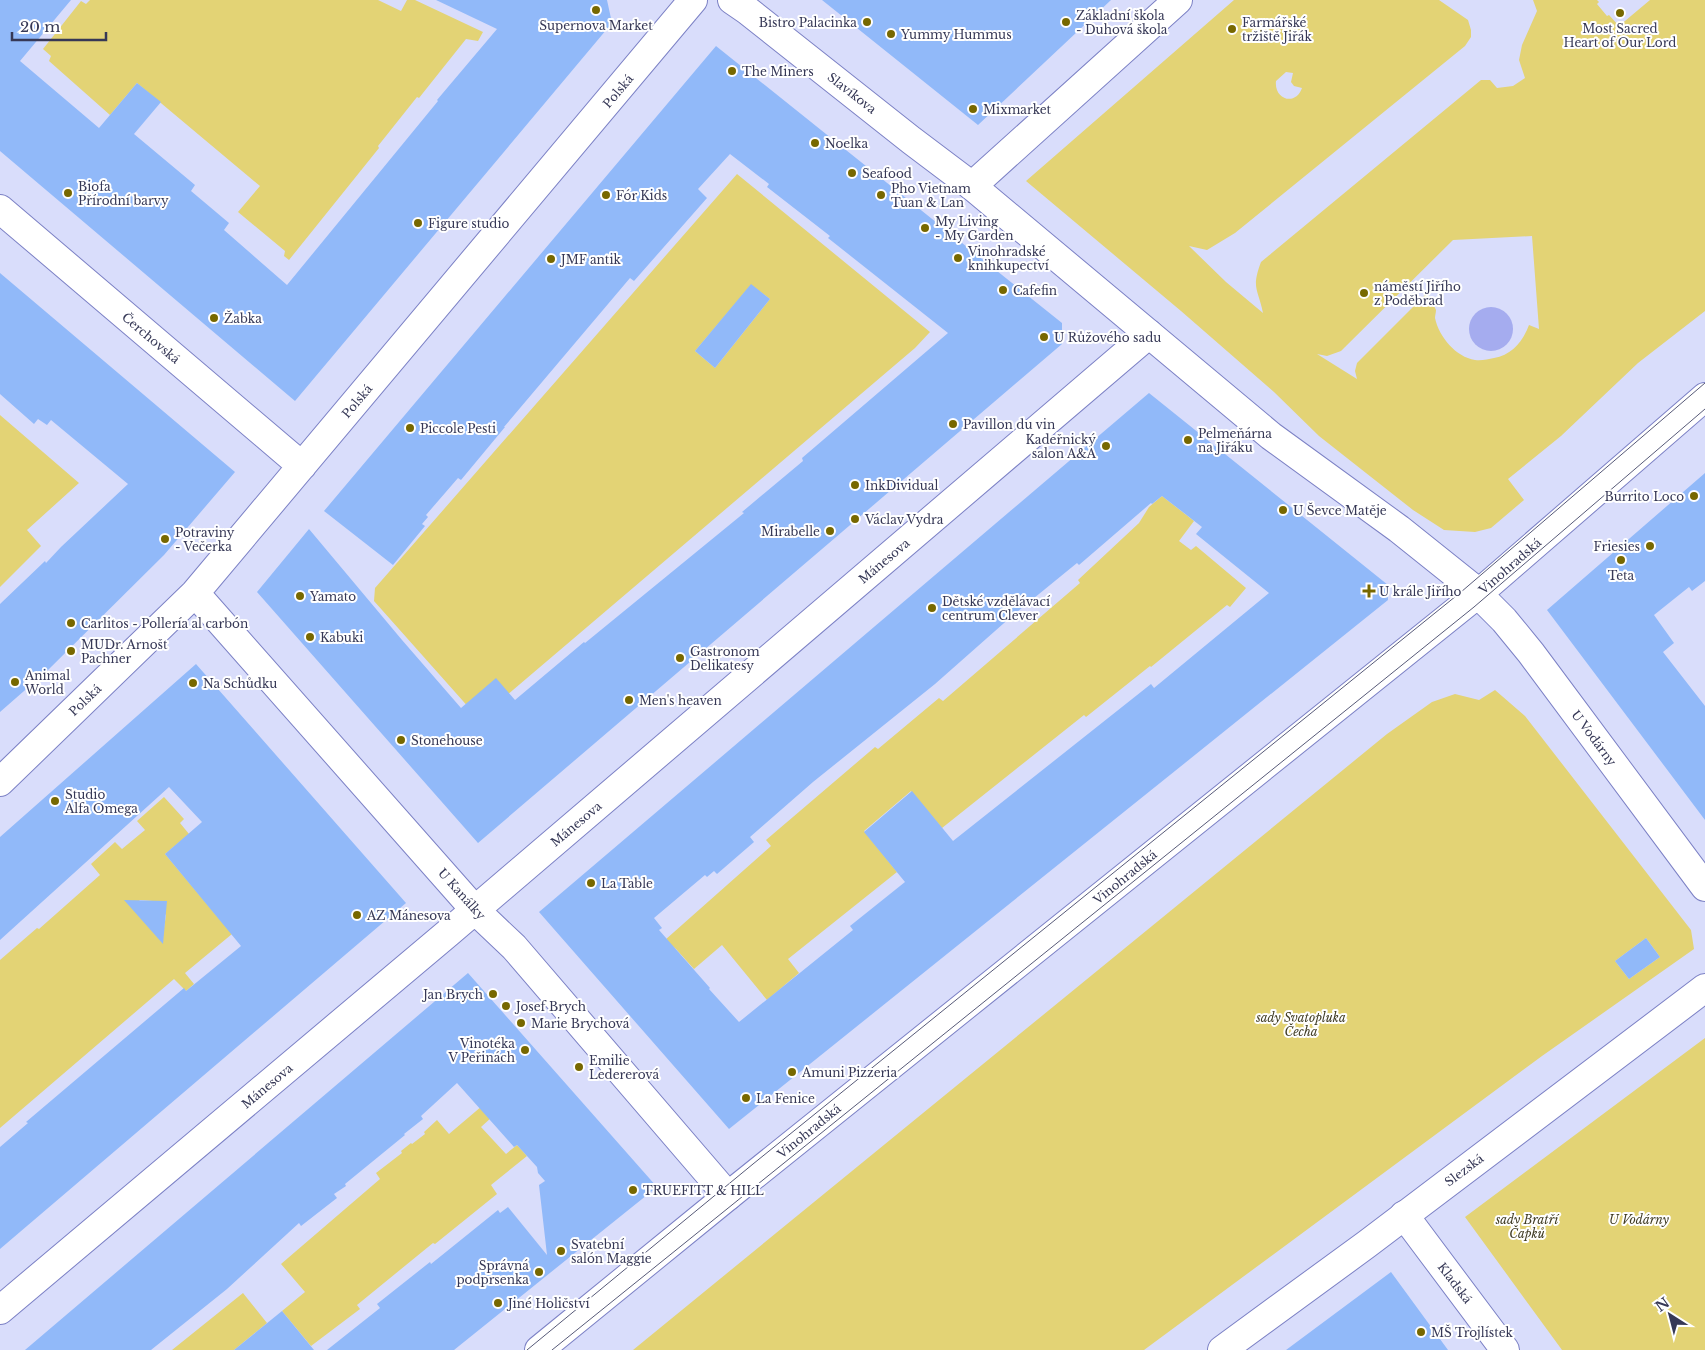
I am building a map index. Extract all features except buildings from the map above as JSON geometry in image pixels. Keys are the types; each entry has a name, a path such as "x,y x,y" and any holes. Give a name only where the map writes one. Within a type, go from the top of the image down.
{"street":[{"name":"Polská","path":"0,782 195,593 693,0"},
{"name":"Slavíkova","path":"732,0 972,186"},
{"path":"1178,0 972,186 1271,436 1399,529 1479,593"},
{"name":"Čerchovská","path":"0,210 302,466"},
{"name":"Mánesova","path":"0,1310 475,910 1149,334"},
{"name":"Vinohradská","path":"539,1350 1479,593 1705,397"},
{"name":"U Kanálky","path":"195,593 475,910 514,947 728,1196"},
{"name":"U Vodárny","path":"1479,593 1531,653 1705,887"},
{"name":"Slezská","path":"1222,1350 1705,988"},
{"name":"Kladská","path":"1404,1215 1505,1350"}],"green space":[{"path":"90,0 378,0 401,11 407,0 415,0 483,32 478,41 466,39 419,98 417,97 378,146 379,148 289,260 284,256 285,251 238,212 260,186 137,83 110,115 49,61 51,56 43,49 81,1 86,4"},
{"name":"náměstí Jiřího z Poděbrad","path":"1234,0 1439,0 1468,20 1471,37 1465,46 1235,233 1207,250 1189,246 1226,282 1263,313 1256,288 1256,278 1261,262 1481,80 1490,80 1497,88 1513,86 1525,78 1519,60 1522,45 1537,11 1533,0 1597,0 1599,2 1597,4 1607,16 1609,15 1619,26 1650,0 1705,0 1705,311 1638,363 1561,436 1508,479 1524,500 1491,528 1475,532 1444,530 1413,510 1319,436 1274,392 1181,311 1026,181","holes":["1286,72 1293,73 1291,82 1294,86 1302,88 1299,94 1291,99 1278,93 1276,87 1276,81","1532,236 1539,329 1529,325 1520,342 1506,354 1485,360 1468,358 1461,355 1444,339 1435,318 1436,310 1426,294 1357,363 1355,371 1357,379 1317,354 1327,356 1341,351 1453,240"]},
{"path":"737,174 930,332 915,348 479,719 374,601 375,588","holes":["751,285 770,299 715,368 695,351"]},
{"path":"0,415 79,483 27,530 41,546 0,587"},
{"path":"1162,496 1194,521 1179,541 1191,550 1196,546 1246,588 1230,607 1227,605 1151,667 1086,717 1084,715 942,828 911,791 864,831 897,872 788,959 799,973 767,1000 722,945 694,969 665,940 771,846 766,840 875,747 878,749 939,698 943,701 1080,583 1078,580 1139,523 1149,507"},
{"name":"sady Svatopluka Čecha","path":"1495,690 1525,716 1691,930 1694,949 1542,1056 1144,1350 633,1350 1387,734 1432,702 1455,694 1479,700","holes":["1646,938 1660,957 1629,979 1615,961"]},
{"path":"164,797 184,819 180,823 189,834 165,854 232,934 185,973 194,984 186,991 174,979 0,1128 0,960 37,928 39,929 100,875 91,864 115,842 122,849 145,830 137,821","holes":["140,900 153,901 166,915 164,928 132,907"]},
{"name":"sady Bratří Čapků","path":"1705,1038 1705,1350 1562,1350 1465,1217"},
{"path":"482,1106 492,1117 481,1127 506,1154 517,1145 527,1156 491,1185 497,1194 357,1305 360,1309 311,1346 282,1311 305,1292 281,1264 380,1179 376,1173 402,1153 401,1151 411,1143 425,1134 424,1132 437,1120 449,1134"},
{"path":"243,1293 267,1323 234,1350 172,1350"}],"water":[{"path":"1487,307 1495,307 1507,313 1513,329 1507,345 1495,351 1487,351 1475,345 1469,333 1469,325 1475,313"}],"tram line":[{"path":"527,1350 753,1164 1461,592 1705,383"},
{"path":"552,1350 1474,607 1705,409"}],"place":[{"name":"Supernova Market","path":"596,10"},
{"name":"Most Sacred Heart of Our Lord","path":"1620,13"},
{"name":"Bistro Palacinka","path":"867,22"},
{"name":"Základní škola - Duhová škola","path":"1066,22"},
{"name":"Farmářské tržiště Jiřák","path":"1232,29"},
{"name":"Yummy Hummus","path":"891,34"},
{"name":"The Miners","path":"732,71"},
{"name":"Mixmarket","path":"973,109"},
{"name":"Noelka","path":"815,143"},
{"name":"Seafood","path":"852,173"},
{"name":"Biofa Přírodní barvy","path":"68,193"},
{"name":"Fór Kids","path":"606,195"},
{"name":"Pho Vietnam Tuan & Lan","path":"881,195"},
{"name":"Figure studio","path":"418,223"},
{"name":"My Living - My Garden","path":"925,228"},
{"name":"Vinohradské knihkupectví","path":"958,258"},
{"name":"JMF antik","path":"551,259"},
{"name":"Cafefin","path":"1003,290"},
{"name":"náměstí Jiřího z Poděbrad","path":"1364,293"},
{"name":"Žabka","path":"214,318"},
{"name":"U Růžového sadu","path":"1044,337"},
{"name":"Pavillon du vin","path":"953,424"},
{"name":"Piccole Pesti","path":"410,428"},
{"name":"Pelmeňárna na Jiřáku","path":"1188,440"},
{"name":"Kadeřnický salon A&A","path":"1106,446"},
{"name":"InkDividual","path":"855,485"},
{"name":"Burrito Loco","path":"1694,496"},
{"name":"U Ševce Matěje","path":"1283,510"},
{"name":"Václav Vydra","path":"855,519"},
{"name":"Mirabelle","path":"830,531"},
{"name":"Potraviny - Večerka","path":"165,539"},
{"name":"Friesies","path":"1650,546"},
{"name":"Teta","path":"1621,560"},
{"name":"U krále Jiřího","path":"1369,591"},
{"name":"Yamato","path":"300,596"},
{"name":"Dětské vzdělávací centrum Clever","path":"932,608"},
{"name":"Carlitos - Pollería al carbón","path":"71,623"},
{"name":"Kabuki","path":"310,637"},
{"name":"MUDr. Arnošt Pachner","path":"71,651"},
{"name":"Gastronom Delikatesy","path":"680,658"},
{"name":"Animal World","path":"15,682"},
{"name":"Na Schůdku","path":"193,683"},
{"name":"Men's heaven","path":"629,700"},
{"name":"Stonehouse","path":"401,740"},
{"name":"Studio Alfa Omega","path":"55,801"},
{"name":"La Table","path":"591,883"},
{"name":"AZ Mánesova","path":"357,915"},
{"name":"Jan Brych","path":"493,994"},
{"name":"Josef Brych","path":"506,1006"},
{"name":"Marie Brychová","path":"521,1023"},
{"name":"Vinotéka V Peřinách","path":"525,1050"},
{"name":"Emilie Ledererová","path":"579,1067"},
{"name":"Amuni Pizzeria","path":"792,1072"},
{"name":"La Fenice","path":"746,1098"},
{"name":"TRUEFITT & HILL","path":"633,1190"},
{"name":"Svatební salón Maggie","path":"561,1251"},
{"name":"Správná podprsenka","path":"539,1272"},
{"name":"Jiné Holičství","path":"498,1303"},
{"name":"MŠ Trojlístek","path":"1421,1332"}]}
